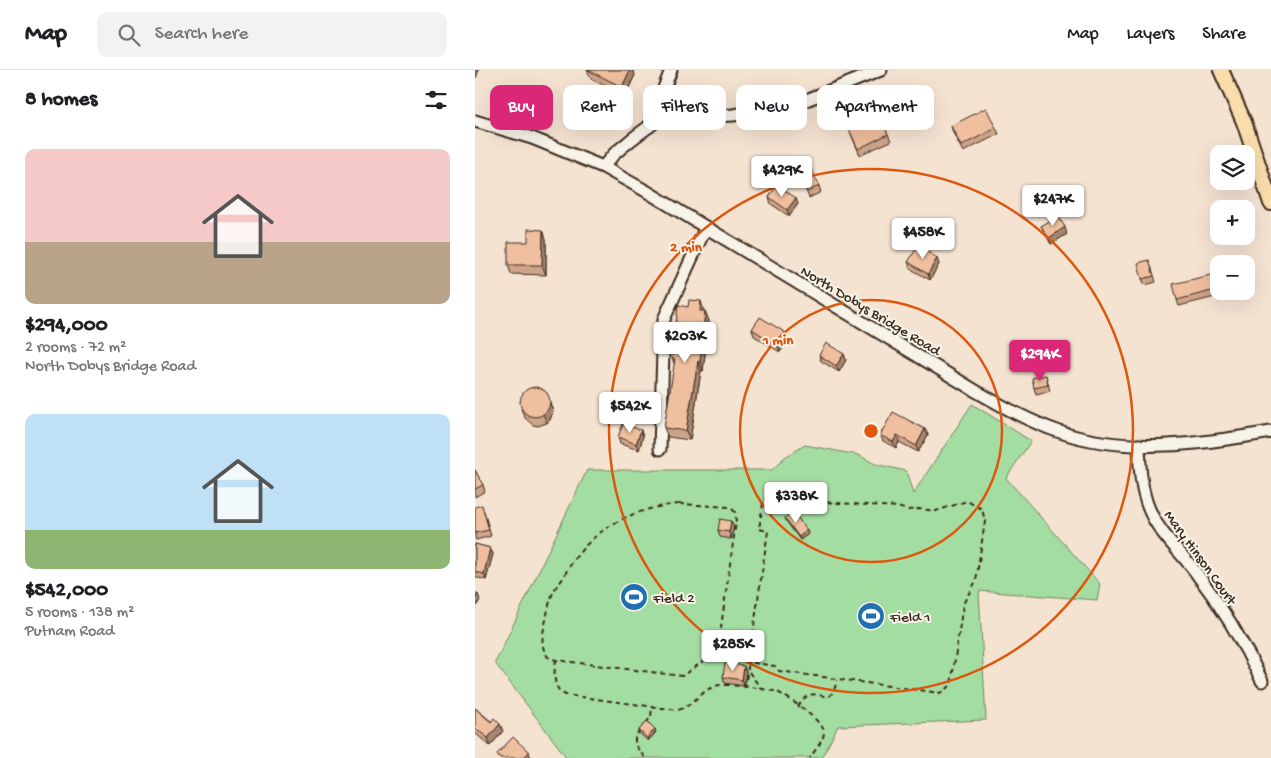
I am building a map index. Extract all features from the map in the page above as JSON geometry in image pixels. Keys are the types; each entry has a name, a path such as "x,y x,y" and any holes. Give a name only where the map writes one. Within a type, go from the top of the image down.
{"main road":[{"path":"1221,70 1244,122 1271,202"}],"street":[{"path":"665,85 671,70"},
{"path":"726,115 790,105 881,70"},
{"name":"North Dobys Bridge Road","path":"475,121 532,138 603,167 974,390 1018,414 1060,432 1101,442 1160,446 1271,432"},
{"path":"603,167 614,154 645,130"},
{"path":"660,449 664,319 705,227"},
{"name":"Mary Hinson Court","path":"1139,445 1143,492 1154,520 1189,562 1239,635 1262,681"}],"path":[{"path":"745,688 748,670 749,663 751,650 768,531 759,529 763,503 767,498 908,510 919,508 942,510 967,501 978,506 984,513 983,538 976,581 963,604 951,685 940,693 779,672 775,666 749,663 741,661 740,657 743,649 751,650"},
{"path":"679,504 733,509 736,522 721,627 723,648 682,676 556,660 551,659 545,654 542,645 548,609 555,588 569,565 591,540 629,515 645,510 679,504"},
{"path":"556,660 556,686 563,694 680,710 713,687 721,685 780,694 818,721 824,732 810,758"},
{"path":"748,670 762,690"},
{"path":"798,707 809,696 832,694 835,691 837,679"},
{"path":"645,758 636,749 634,741 637,734 651,717 652,707"}],"green space":[{"path":"972,404 1031,441 1006,478 1100,584 1097,600 979,591 986,720 838,726 822,758 567,758 495,663 587,470 772,470 785,457 805,445 858,455 875,464 906,471 913,494"}],"building":[{"path":"588,70 630,70 623,85 618,85"},
{"path":"986,108 996,128 961,146 951,126"},
{"path":"849,130 886,130 888,134 858,149"},
{"path":"812,170 819,186 807,192 800,176"},
{"path":"777,185 796,198 787,210 769,197"},
{"path":"1058,216 1065,227 1049,238 1041,226"},
{"path":"528,229 543,230 542,265 508,265 508,242 528,242"},
{"path":"918,246 937,258 928,274 908,262"},
{"path":"1149,260 1154,276 1142,279 1138,263"},
{"path":"1210,275 1210,291 1177,300 1173,284"},
{"path":"689,300 701,301 700,311 705,311 700,362 698,361 686,431 664,428 675,359 672,359 678,305 688,307"},
{"path":"760,317 786,333 778,346 752,329"},
{"path":"826,343 844,354 836,366 819,355"},
{"path":"1046,375 1048,385 1034,388 1032,378"},
{"path":"535,387 541,388 549,396 549,408 541,416 535,417 529,416 521,408 520,402 521,396 529,388"},
{"path":"893,412 925,429 916,446 897,435 893,442 880,435"},
{"path":"623,424 641,430 636,444 618,437"},
{"path":"475,470 483,485 475,489"},
{"path":"482,505 489,530 475,533 475,507"},
{"path":"793,512 807,530 799,537 785,518"},
{"path":"720,519 731,521 729,532 718,530"},
{"path":"475,544 490,548 484,574 475,572"},
{"path":"725,663 744,666 742,680 723,677"},
{"path":"475,708 491,722 494,718 500,724 488,738 475,728"},
{"path":"647,721 655,729 647,738 639,730"},
{"path":"513,737 529,752 523,758 500,758 497,754"}],"place":[{"name":"Field 2","path":"634,597"},
{"name":"Field 1","path":"871,616"}]}
